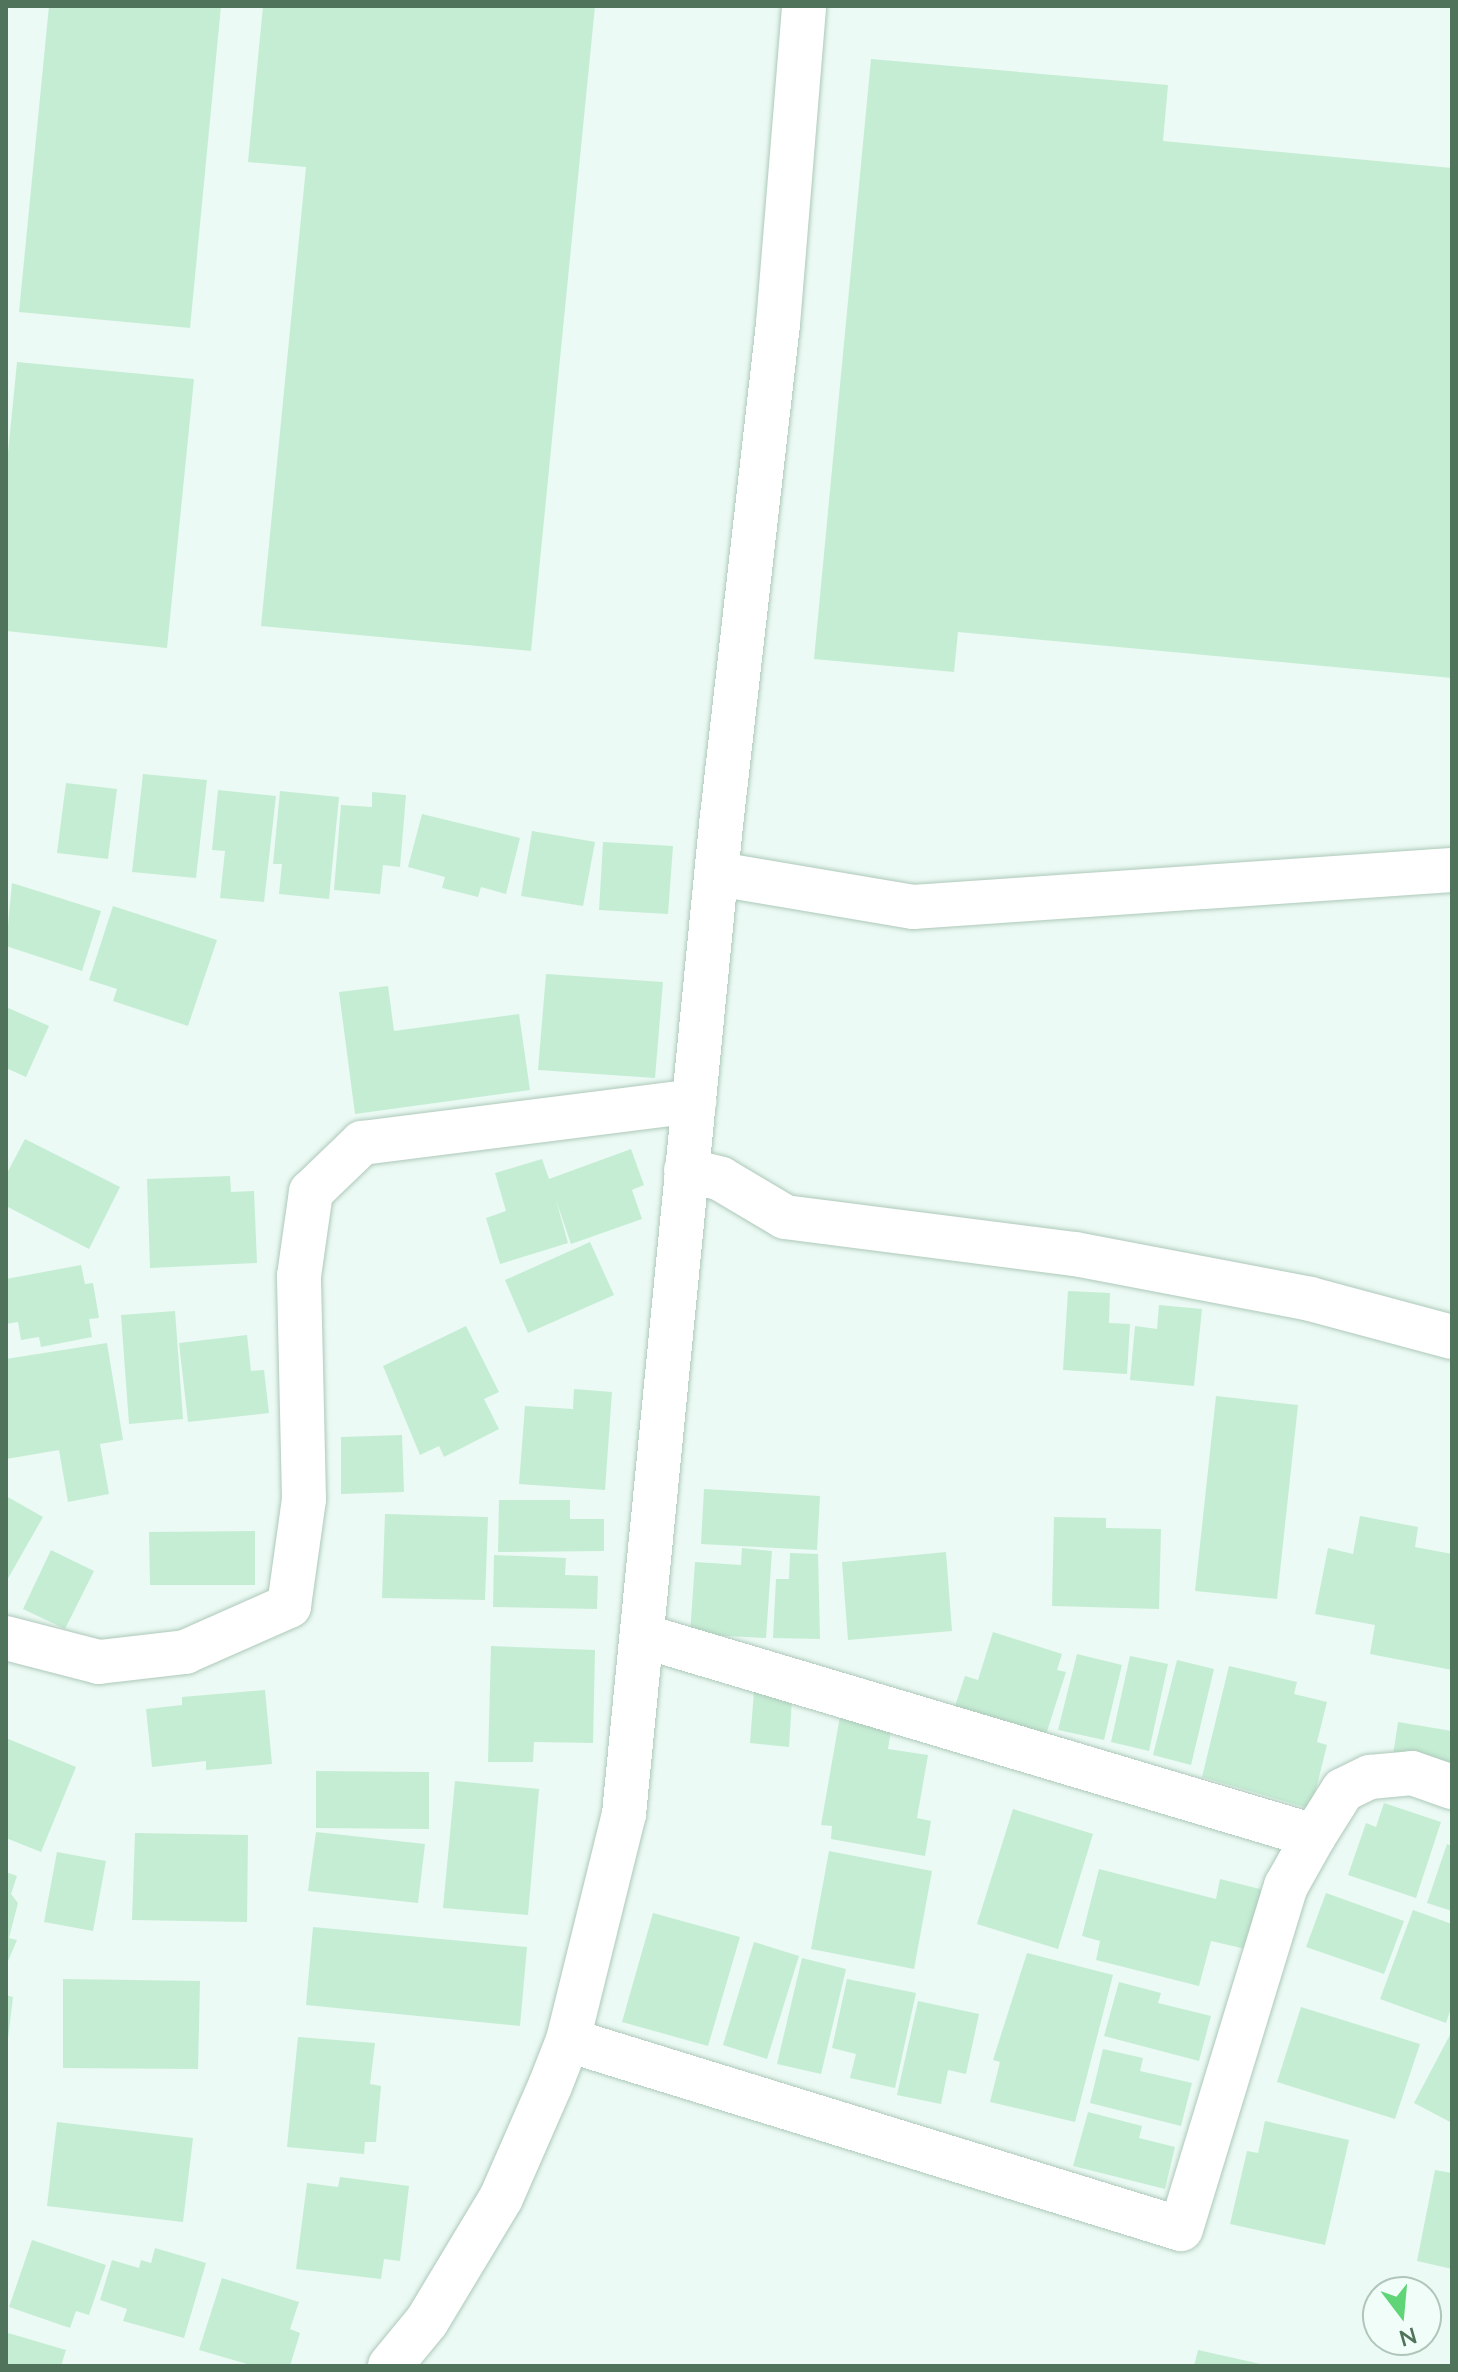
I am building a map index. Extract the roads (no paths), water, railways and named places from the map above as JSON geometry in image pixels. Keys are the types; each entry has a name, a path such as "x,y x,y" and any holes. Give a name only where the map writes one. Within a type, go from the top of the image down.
{"street":[{"path":"390,2366 427,2321 501,2198 568,2040 624,1814 686,1170 778,324 804,6"},
{"path":"718,874 913,907 1452,870"},
{"path":"6,1638 99,1662 185,1652 289,1606 304,1499 299,1276 311,1192 362,1143 694,1101"},
{"path":"686,1170 721,1179 785,1217 1075,1254 1310,1299 1452,1337"},
{"path":"643,1636 1314,1836"},
{"path":"568,2040 1181,2229 1286,1886 1314,1836 1343,1790 1370,1777 1412,1773 1452,1787"}]}
